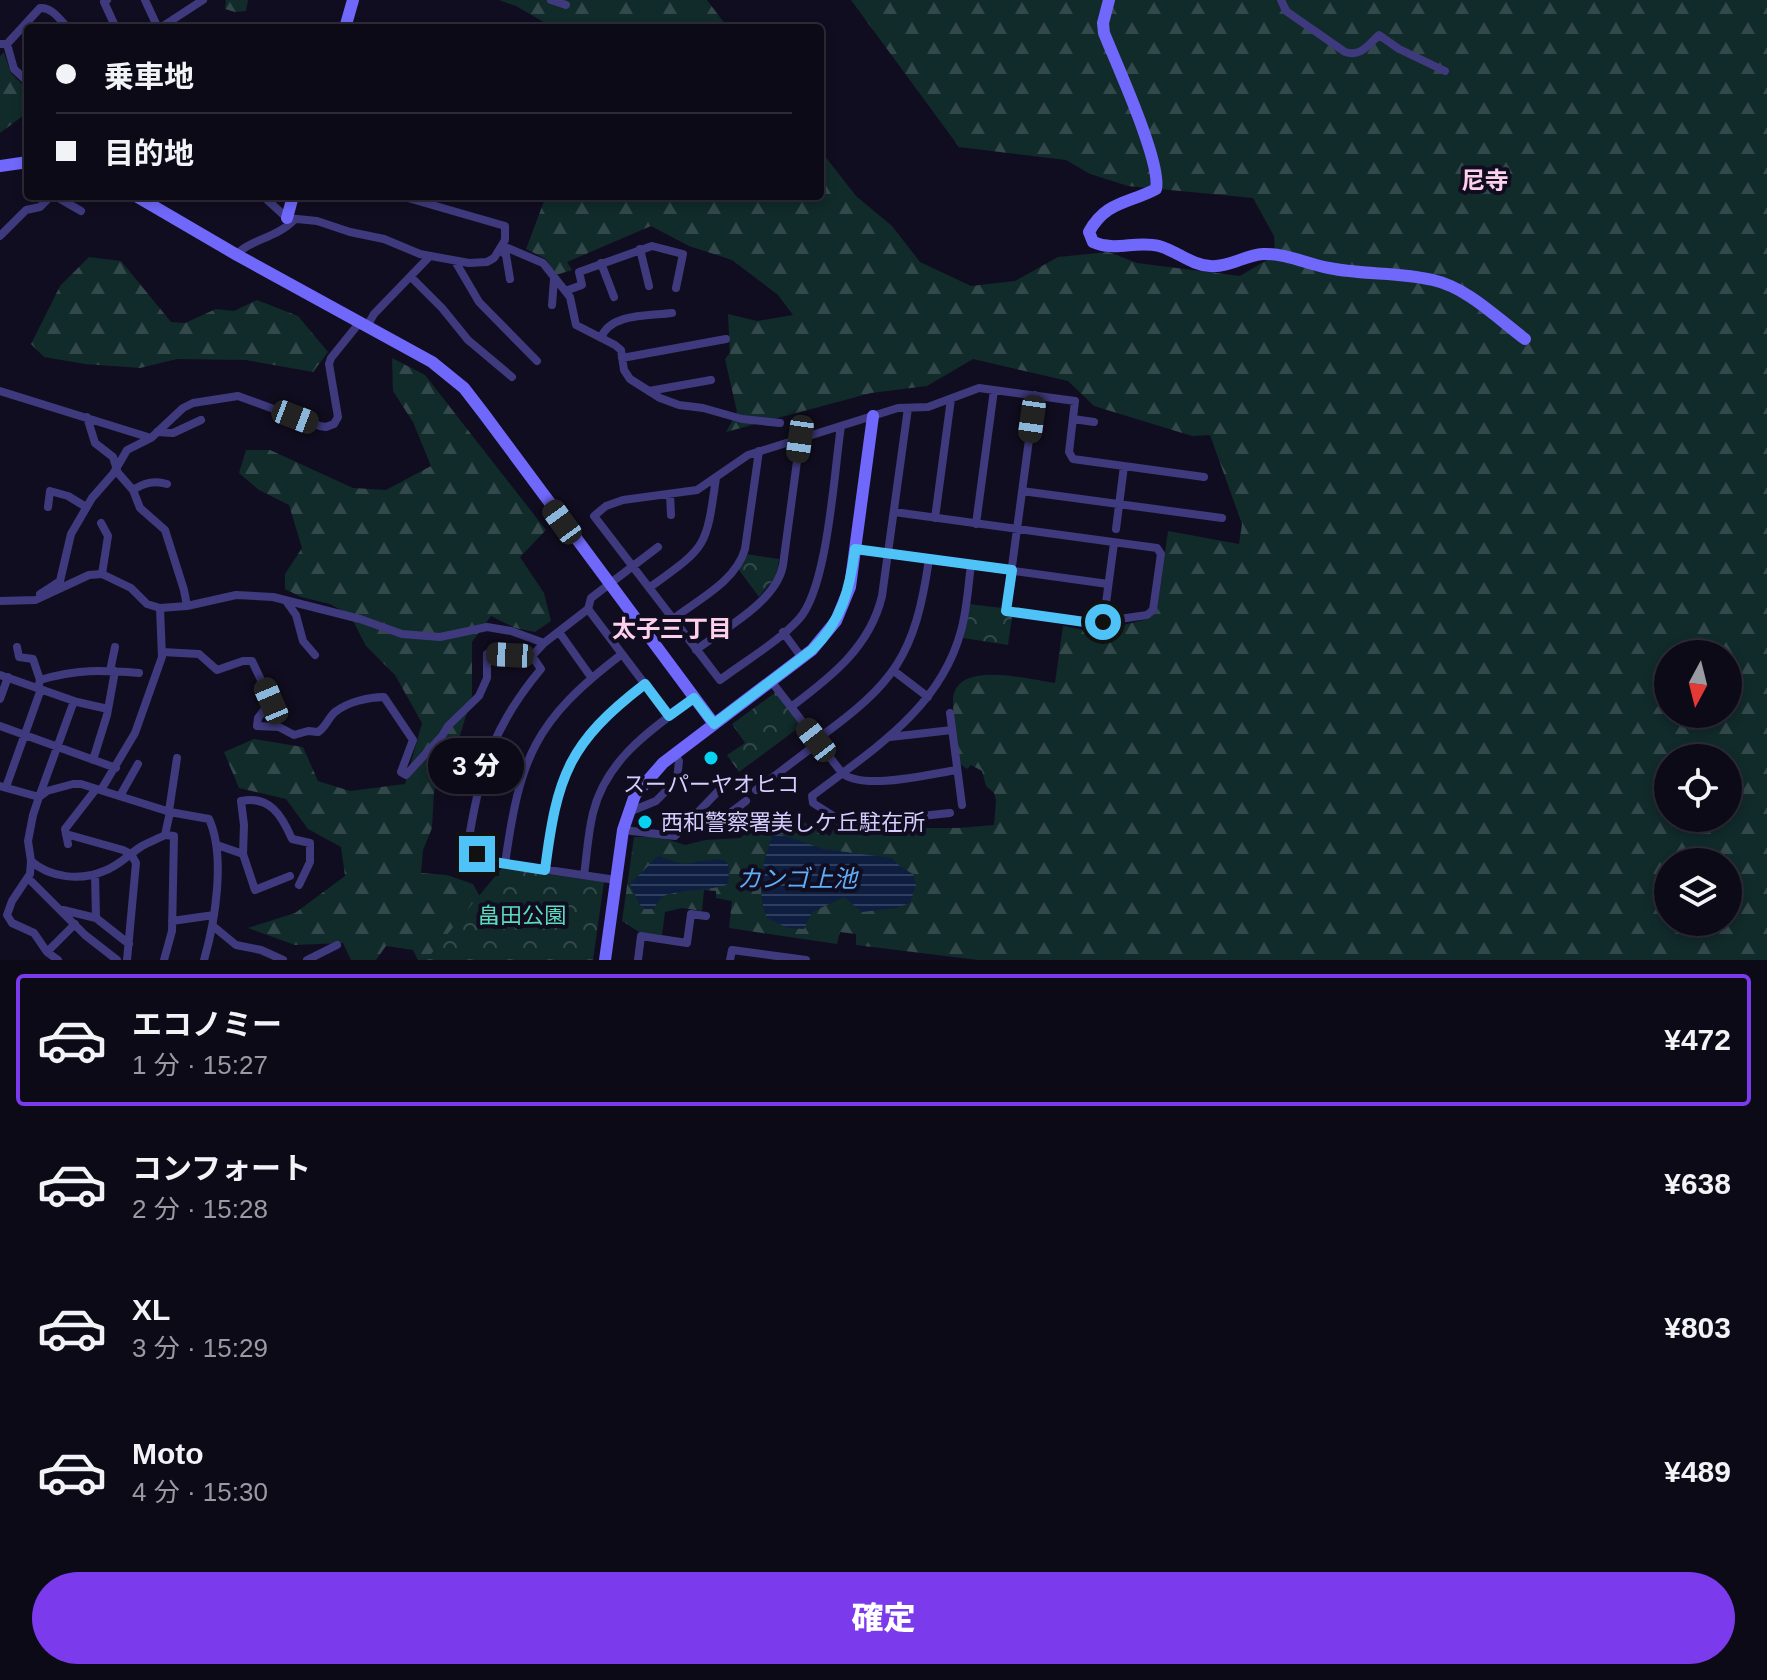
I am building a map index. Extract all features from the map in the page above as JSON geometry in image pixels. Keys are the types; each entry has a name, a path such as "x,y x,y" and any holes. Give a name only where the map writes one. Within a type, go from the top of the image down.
{"street":[{"path":"107,0 104,2 114,24"},
{"path":"145,0 157,24"},
{"path":"164,24 190,4 203,0"},
{"path":"346,24 353,0"},
{"path":"551,0 566,5"},
{"path":"1109,0 1103,23 1104,33 1149,150 1157,183 1156,189 1103,212 1089,232 1093,242 1111,248 1142,244 1158,246 1196,264 1213,267 1265,254 1288,256 1330,268 1432,280 1459,290 1525,339"},
{"path":"1281,0 1286,11 1345,52 1360,53 1379,35 1399,49 1445,71"},
{"path":"24,78 14,69 3,44 40,8 53,13 64,24"},
{"path":"0,166 24,163"},
{"path":"0,236 26,210 40,207 48,200"},
{"path":"60,200 81,211"},
{"path":"143,200 432,362 464,388 714,724"},
{"path":"268,200 290,219 317,221 384,239 430,256 487,262 502,248 505,226 415,200"},
{"path":"237,255 242,248 284,231 290,219 292,200"},
{"path":"565,291 582,285 579,272 652,246 683,254 676,288"},
{"path":"502,248 537,258 570,297 576,325 621,350 624,370 630,379 647,391 679,405 742,419 780,423"},
{"path":"502,248 510,279"},
{"path":"640,249 649,286"},
{"path":"35,600 60,581 71,534 86,507 127,450 154,435 183,408 229,396 245,398 320,426 330,427 334,424 338,417 328,369 331,358 430,256"},
{"path":"455,261 479,302 537,361"},
{"path":"601,263 614,297"},
{"path":"411,277 468,340 512,377"},
{"path":"552,305 554,279"},
{"path":"601,338 604,329 616,321 672,313"},
{"path":"622,358 726,339"},
{"path":"647,391 711,380"},
{"path":"841,426 819,580 807,607 797,621 720,680 594,516 606,506 623,500 697,490 739,459 759,451 898,408 928,407 979,388 1075,401 1069,452 1073,459 1204,477"},
{"path":"976,524 994,390"},
{"path":"0,391 154,435 173,433 201,420"},
{"path":"894,512 976,524 1017,529 1114,543 1157,548 1161,554 1153,610 1147,615 1092,623 1006,611 1012,570 1017,529 1035,395"},
{"path":"935,518 951,399"},
{"path":"791,707 837,671 865,637 880,604 908,408"},
{"path":"605,960 623,830 640,789 655,770 674,754 802,658 826,636 841,613 850,587 873,416"},
{"path":"87,417 95,443 113,457 140,508 165,530 187,606"},
{"path":"1073,419 1094,422"},
{"path":"696,650 766,597 778,583 800,439"},
{"path":"673,619 729,577 741,561 759,451"},
{"path":"1116,529 1124,466"},
{"path":"649,588 690,558 702,544 710,525 716,478"},
{"path":"133,490 144,483 158,481 167,484"},
{"path":"48,507 50,491 68,496 86,507"},
{"path":"1022,491 1222,518"},
{"path":"670,495 671,515"},
{"path":"101,523 108,536 102,574"},
{"path":"1106,603 1114,543"},
{"path":"162,652 199,654 217,670 252,661 271,701 258,718 257,726 279,727 294,735 318,732 340,709 384,697 411,736 411,747 401,772 406,775 448,726 479,696 487,678 487,654 532,656 588,609 591,598 658,547"},
{"path":"855,549 1108,584"},
{"path":"756,790 867,702 894,671 917,625 929,559"},
{"path":"950,813 861,823 842,820 813,803 812,796 890,737 928,697 945,671 960,636 971,565"},
{"path":"0,601 35,600 89,575 102,574 124,584 147,604 160,608 187,606 236,595 284,600 360,619 402,634 440,637 487,627 511,631 544,643"},
{"path":"284,600 296,615 303,641 315,655"},
{"path":"68,844 65,829 116,768 139,722 162,657 160,608"},
{"path":"588,609 669,716"},
{"path":"559,632 591,677"},
{"path":"783,632 802,658"},
{"path":"17,647 19,657 33,659 39,686 24,735 3,786 39,797"},
{"path":"93,760 108,709 115,647"},
{"path":"505,864 517,793 532,751 561,707 591,677 622,654"},
{"path":"532,656 541,669 505,719 486,758 477,788 468,845 488,860 616,880"},
{"path":"39,686 76,670 139,673"},
{"path":"894,671 928,697"},
{"path":"0,699 4,676 74,701 108,709"},
{"path":"771,681 849,779 864,782 957,770"},
{"path":"545,870 554,809 570,763 600,722 645,684"},
{"path":"584,875 593,810 603,786 626,752 694,698"},
{"path":"58,960 47,952 34,933 8,919 12,901 28,878 31,861 28,841 39,797 74,701"},
{"path":"950,713 962,805"},
{"path":"0,726 116,768"},
{"path":"890,737 952,730"},
{"path":"628,813 653,803 679,776 679,761 674,754"},
{"path":"165,835 177,758"},
{"path":"120,796 138,764"},
{"path":"623,830 675,836 727,782"},
{"path":"39,797 47,791 73,784 209,819 217,845 213,926 204,960"},
{"path":"640,789 653,803"},
{"path":"290,876 255,890 243,854 241,801 260,800 281,815 292,839 310,843 310,862 299,885"},
{"path":"701,809 712,819 722,819 746,801"},
{"path":"66,834 131,854 136,863 127,960"},
{"path":"31,861 60,875 95,874 165,835 174,836 172,921 164,960"},
{"path":"217,845 243,854"},
{"path":"95,874 96,918"},
{"path":"28,878 117,960"},
{"path":"62,909 96,918 129,944"},
{"path":"638,960 641,936 687,943 691,914 706,916"},
{"path":"172,921 214,915"},
{"path":"47,952 75,924"},
{"path":"213,926 230,942 278,959"},
{"path":"307,960 337,945"},
{"path":"243,948 243,960"},
{"path":"730,960 732,950 806,960"}],"green space":[{"path":"226,0 248,0 246,11 225,9"},
{"path":"499,0 707,0 725,24 547,24"},
{"path":"851,0 1767,0 1767,960 978,960 856,945 856,934 840,932 837,944 729,928 732,901 716,898 716,891 704,890 702,911 682,908 665,912 662,935 639,932 622,921 634,837 660,837 685,845 705,840 740,838 768,817 800,820 830,836 837,823 847,828 994,825 996,800 994,793 986,786 982,771 971,765 967,769 959,763 953,709 957,688 966,680 995,675 1055,683 1063,626 1094,632 1148,619 1157,611 1168,531 1239,544 1242,524 1210,435 1192,436 1094,406 1068,381 973,359 927,386 871,393 726,432 737,412 725,359 730,353 728,314 757,321 793,315 778,295 732,260 689,246 651,226 567,262 572,270 556,275 546,259 526,249 544,200 824,200 824,155 856,196 892,226 920,262 971,286 1015,281 1058,257 1109,252 1137,263 1240,276 1275,255 1274,236 1253,198 1128,186 1090,174 1066,160 959,147"},
{"path":"4,53 11,73 24,86 24,115 0,133 0,56"},
{"path":"89,257 121,261 171,322 185,323 216,309 234,311 257,300 298,316 328,352 313,372 246,360 177,359 140,368 44,357 31,344 60,286"},
{"path":"392,358 425,375 546,530 520,557 544,593 551,621 535,632 515,628 491,616 472,642 472,696 454,755 434,791 432,828 423,850 421,873 447,875 473,884 483,902 462,960 418,960 413,950 386,946 376,960 351,960 343,943 295,945 248,928 295,913 345,876 341,847 308,829 286,799 239,788 224,752 254,739 303,747 318,781 350,791 405,784 422,723 395,675 366,646 350,615 330,604 301,597 285,589 285,574 302,548 289,505 259,490 239,473 246,450 270,450 353,488 386,490 431,466 413,422 393,391"},
{"path":"746,554 779,559 777,575 759,597 739,570"},
{"path":"969,604 1002,608 1001,615 1012,617 1008,645 963,638"},
{"path":"776,692 801,726 739,772 727,755 745,743 732,724"},
{"name":"畠田公園","path":"502,868 604,882 593,960 426,960"}],"water":[{"name":"カンゴ上池","path":"774,832 823,849 891,858 913,874 916,885 910,903 862,912 844,897 812,912 804,929 788,928 767,918 761,885"},
{"path":"658,856 682,864 718,859 726,861 729,867 728,884 666,895 653,909 645,909 630,884"}],"place":[{"name":"スーパーヤオヒコ","path":"711,758"},
{"name":"西和警察署美しケ丘駐在所","path":"645,822"}],"district":[{"name":"尼寺","path":"1485,181"},
{"name":"太子三丁目","path":"672,629"}],"route":[{"path":"477,854 494,862 545,870 557,795 574,757 600,722 645,684 669,716 694,698 714,724 826,636 845,603 855,549 1012,570 1006,611 1103,622"}]}
